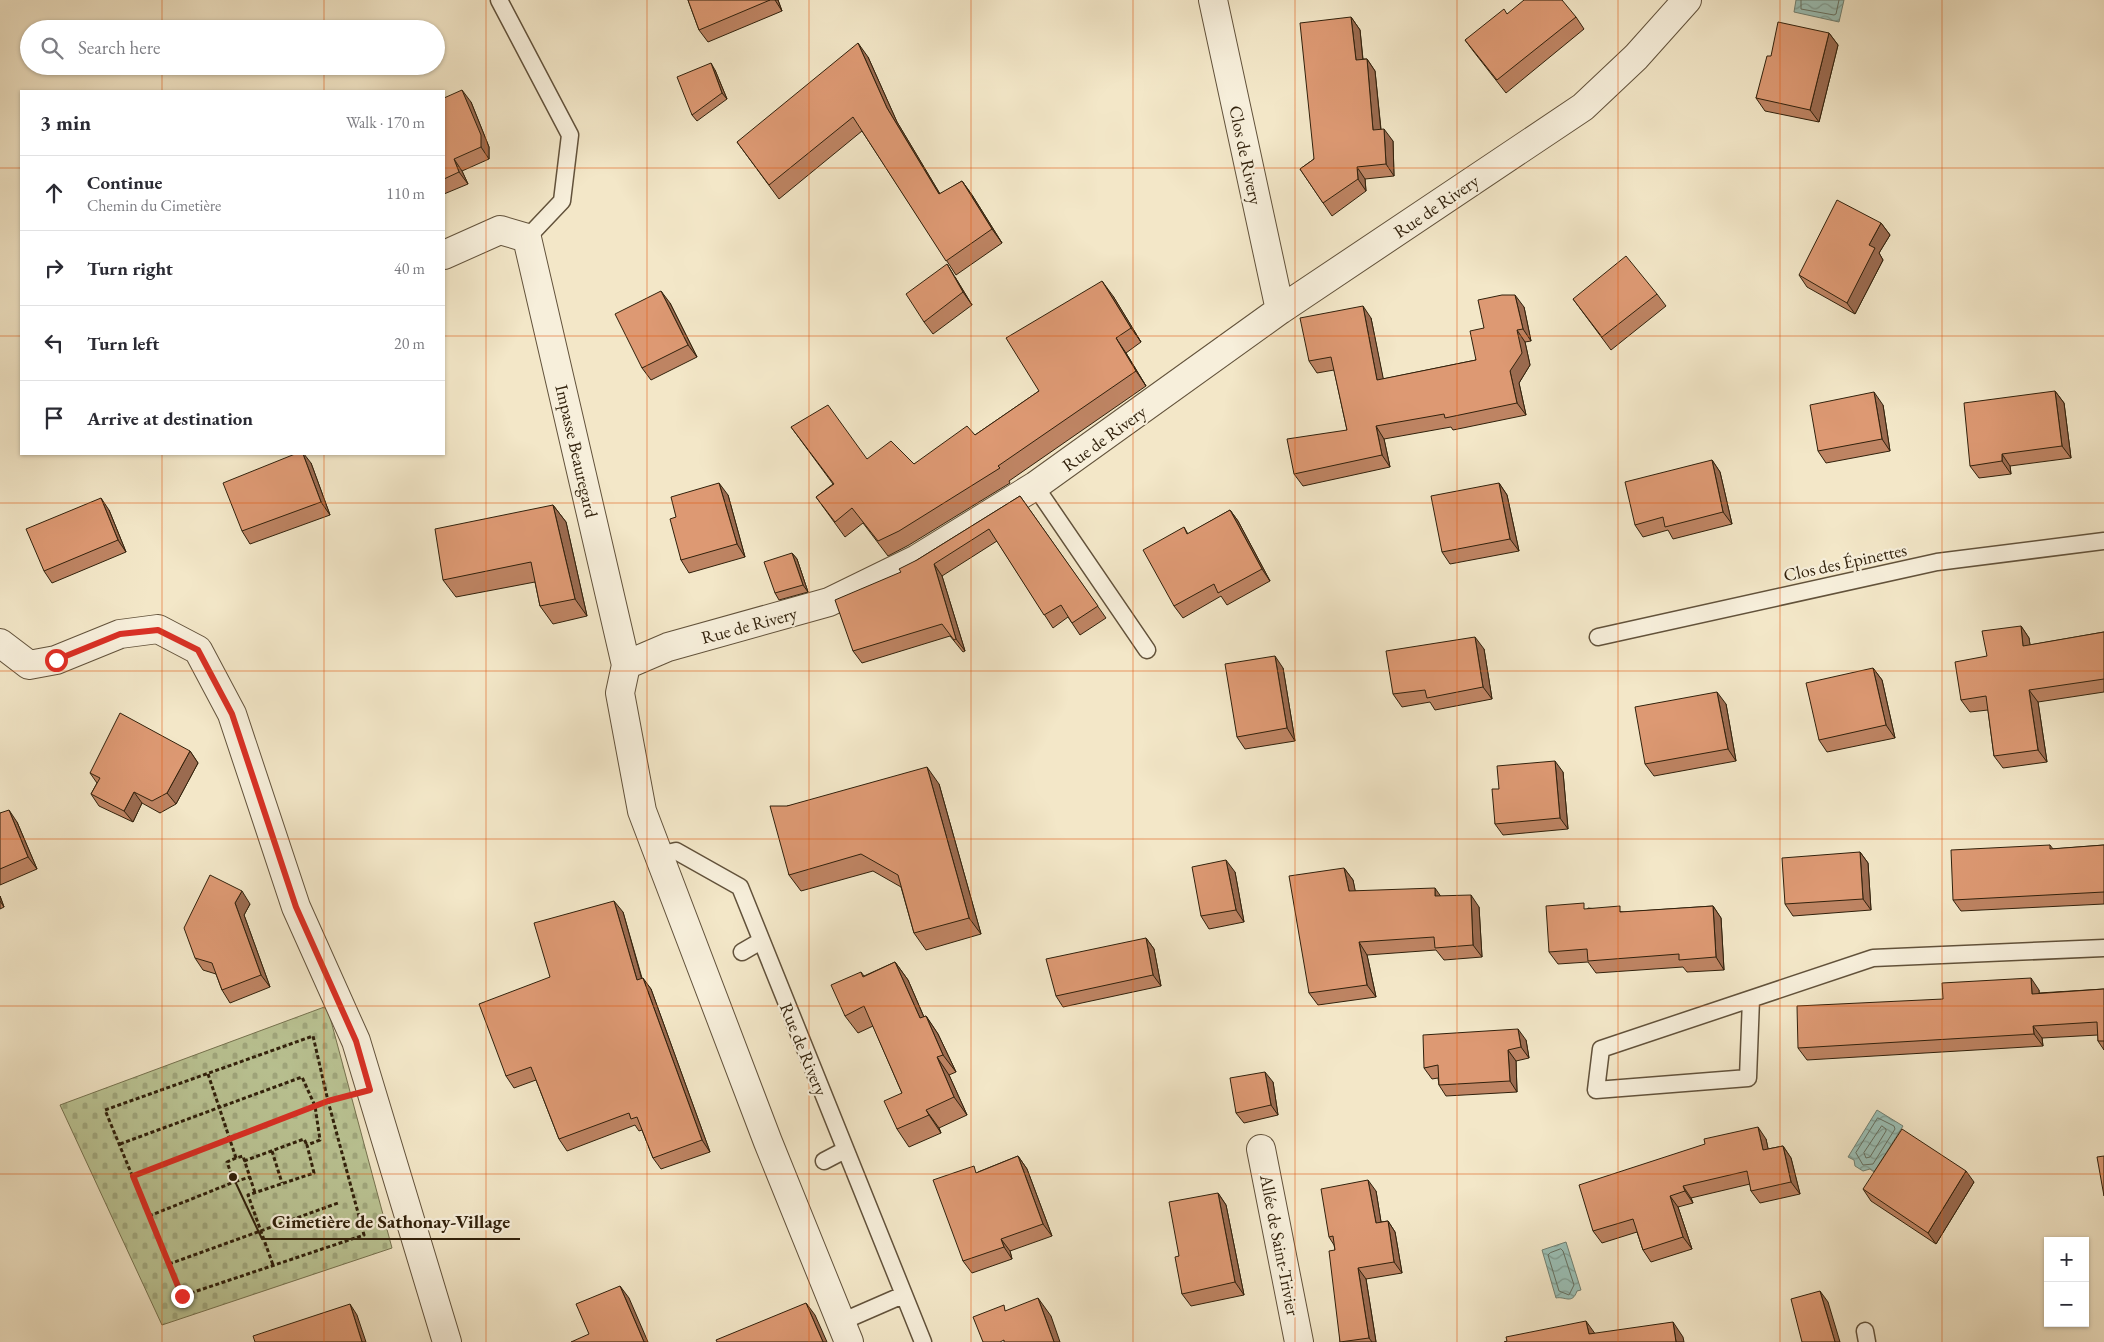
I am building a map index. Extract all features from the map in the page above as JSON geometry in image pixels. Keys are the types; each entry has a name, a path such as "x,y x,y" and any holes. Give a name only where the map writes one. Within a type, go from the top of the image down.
{"street":[{"name":"Clos de Rivery","path":"1213,0 1280,310"},
{"name":"Rue de Rivery","path":"626,664 668,647 828,602 917,559 1035,486 1280,310 1584,107 1636,57 1687,0"},
{"path":"445,255 500,230 528,238"},
{"name":"Impasse Beauregard","path":"528,238 626,664"},
{"path":"0,642 29,665 56,660 120,634 158,630 198,650 232,714 296,907 356,1041 447,1342"},
{"path":"626,664 620,693 642,811 768,1142 845,1332"},
{"name":"Allée de Saint-Trivier","path":"1261,1149 1299,1342"}],"lane":[{"path":"499,0 570,135 562,201 528,238"},
{"path":"1035,486 1147,650"},
{"name":"Clos des Épinettes","path":"1598,636 1937,562 2104,541"},
{"name":"Rue de Rivery","path":"660,856 676,851 740,887 922,1342"},
{"path":"742,952 761,941"},
{"path":"1751,999 1748,1078 1596,1090 1600,1049 1873,958 2104,948"},
{"path":"824,1161 845,1150"},
{"path":"845,1332 903,1295"}],"path":[{"path":"313,1036 328,1101 364,1234 182,1296 106,1110 313,1036"},
{"path":"208,1074 236,1158"},
{"path":"120,1144 302,1077 314,1106 320,1140 307,1145"},
{"path":"133,1176 314,1106 370,1090"},
{"path":"244,1161 304,1138 307,1145 314,1173 248,1195 273,1265"},
{"path":"272,1151 282,1183"},
{"path":"234,1182 227,1162 243,1156 255,1193"},
{"path":"149,1216 250,1177"},
{"path":"169,1264 338,1203"}],"green space":[{"path":"327,1006 392,1248 162,1325 60,1105"}],"water":[{"path":"1796,0 1844,0 1839,22 1794,12"},
{"path":"1877,1110 1903,1126 1874,1172 1870,1169 1863,1171 1855,1166 1854,1160 1848,1157"},
{"path":"1566,1242 1581,1290 1577,1291 1571,1299 1556,1298 1542,1250"}],"building":[{"path":"688,0 770,0 699,30"},
{"path":"1524,0 1562,0 1576,17 1497,80 1465,40 1504,9 1507,14"},
{"path":"1351,17 1356,60 1367,59 1373,130 1384,129 1386,164 1357,167 1358,179 1323,203 1300,169 1314,159 1300,23"},
{"path":"1778,22 1829,33 1810,110 1756,98 1767,56 1771,56"},
{"path":"858,43 887,108 939,194 962,181 992,229 946,261 853,117 769,185 737,142"},
{"path":"711,63 722,93 692,115 677,77"},
{"path":"462,90 481,135 481,147 454,159 459,172 445,179 445,98"},
{"path":"1837,200 1881,223 1869,245 1875,248 1847,303 1799,275"},
{"path":"1626,256 1657,294 1602,337 1573,299"},
{"path":"947,264 963,292 924,322 906,294"},
{"path":"1102,281 1131,328 1116,338 1136,371 998,466 1000,468 899,531 878,541 852,508 835,522 816,497 834,484 791,427 828,405 867,459 891,441 914,464 967,426 975,435 1039,391 1006,338"},
{"path":"661,291 688,345 642,368 615,314"},
{"path":"1502,295 1515,295 1523,329 1517,330 1522,353 1510,371 1517,403 1445,418 1444,414 1376,426 1382,455 1294,474 1287,439 1347,430 1331,357 1309,361 1300,318 1363,306 1377,380 1476,360 1470,331 1484,328 1478,300"},
{"path":"2055,391 2062,446 2002,454 2002,461 1970,466 1964,403"},
{"path":"1874,392 1882,439 1818,451 1810,405"},
{"path":"293,455 303,455 321,502 242,531 223,483"},
{"path":"1712,460 1723,512 1665,527 1663,517 1635,525 1625,482"},
{"path":"719,483 737,544 681,560 670,519 676,517 671,497"},
{"path":"1499,483 1510,539 1442,552 1431,496"},
{"path":"1020,496 1098,606 1072,623 1061,605 1044,615 989,529 934,564 956,639 954,640 942,624 853,651 835,600 901,572 899,569 917,560"},
{"path":"101,498 118,540 44,571 26,529"},
{"path":"553,505 575,599 540,606 531,562 443,580 435,529"},
{"path":"1230,510 1262,569 1218,593 1214,584 1174,606 1143,550 1184,527 1187,534"},
{"path":"792,553 803,585 775,593 764,562"},
{"path":"2021,626 2023,646 2104,632 2104,679 2029,690 2038,750 1994,756 1986,696 1961,700 1955,662 1987,656 1982,631"},
{"path":"1475,637 1483,687 1427,698 1425,690 1393,694 1386,651"},
{"path":"1275,656 1287,728 1237,737 1225,664"},
{"path":"1873,668 1886,725 1819,740 1806,683"},
{"path":"1717,692 1728,749 1645,764 1635,707"},
{"path":"120,713 190,751 167,793 152,801 134,792 124,811 91,794 100,778 90,773"},
{"path":"1555,761 1560,818 1495,824 1492,789 1499,789 1497,766"},
{"path":"927,767 969,918 914,933 898,875 861,854 789,875 770,806 787,806"},
{"path":"9,810 28,857 0,869 0,813"},
{"path":"2050,845 2050,849 2104,845 2104,892 1953,900 1951,850"},
{"path":"1860,852 1863,899 1785,904 1782,858"},
{"path":"1226,860 1236,910 1201,916 1192,867"},
{"path":"1344,868 1349,891 1435,888 1435,896 1471,895 1473,945 1435,948 1434,937 1359,942 1367,985 1309,993 1289,876"},
{"path":"210,875 242,891 235,903 261,975 222,990 212,963 195,958 184,928"},
{"path":"614,901 637,980 643,978 702,1140 653,1158 637,1117 631,1119 629,1113 559,1139 531,1067 506,1076 479,1004 550,977 534,923"},
{"path":"1584,903 1584,909 1620,906 1620,912 1713,906 1716,957 1679,960 1679,954 1588,961 1587,949 1549,952 1546,906"},
{"path":"1146,938 1153,975 1056,996 1046,959"},
{"path":"895,962 920,1018 926,1016 943,1055 937,1057 954,1097 926,1110 929,1115 897,1129 884,1101 902,1093 864,1006 845,1016 831,985 861,972 863,977"},
{"path":"2031,978 2032,994 2104,989 2104,1041 2098,1041 2097,1022 2033,1026 2034,1034 1798,1048 1797,1006 1943,999 1942,983"},
{"path":"1518,1029 1521,1047 1508,1050 1510,1081 1439,1085 1438,1065 1424,1068 1423,1035"},
{"path":"1265,1072 1271,1105 1236,1113 1230,1078"},
{"path":"1758,1127 1763,1150 1783,1146 1791,1182 1751,1191 1747,1171 1683,1186 1685,1191 1670,1196 1683,1237 1643,1250 1633,1219 1593,1231 1579,1185 1705,1144 1704,1139"},
{"path":"1902,1129 1966,1171 1928,1233 1863,1189"},
{"path":"1018,1156 1043,1224 1001,1239 1004,1247 963,1261 933,1180 974,1166 976,1173"},
{"path":"2104,1156 2104,1196 2097,1157"},
{"path":"1368,1180 1376,1223 1388,1221 1394,1262 1358,1268 1369,1338 1340,1342 1329,1251 1335,1250 1333,1236 1329,1237 1321,1189"},
{"path":"1218,1193 1235,1282 1182,1294 1175,1257 1179,1256 1169,1202"},
{"path":"620,1286 644,1342 571,1342 589,1334 576,1304"},
{"path":"1820,1291 1835,1342 1802,1342 1791,1299"},
{"path":"1038,1298 1054,1342 1004,1342 1004,1340 1000,1342 983,1342 973,1317 1004,1305 1005,1311"},
{"path":"806,1303 823,1342 717,1342 716,1340"},
{"path":"350,1304 362,1342 255,1342 253,1336"},
{"path":"1586,1321 1589,1334 1673,1322 1676,1342 1504,1342 1507,1341 1506,1337"}],"place":[{"name":"Cimetière de Sathonay-Village","path":"233,1177"}],"route":[{"path":"56,660 120,634 158,630 198,650 232,714 296,907 356,1041 370,1090 328,1101 133,1176 182,1296"}]}
